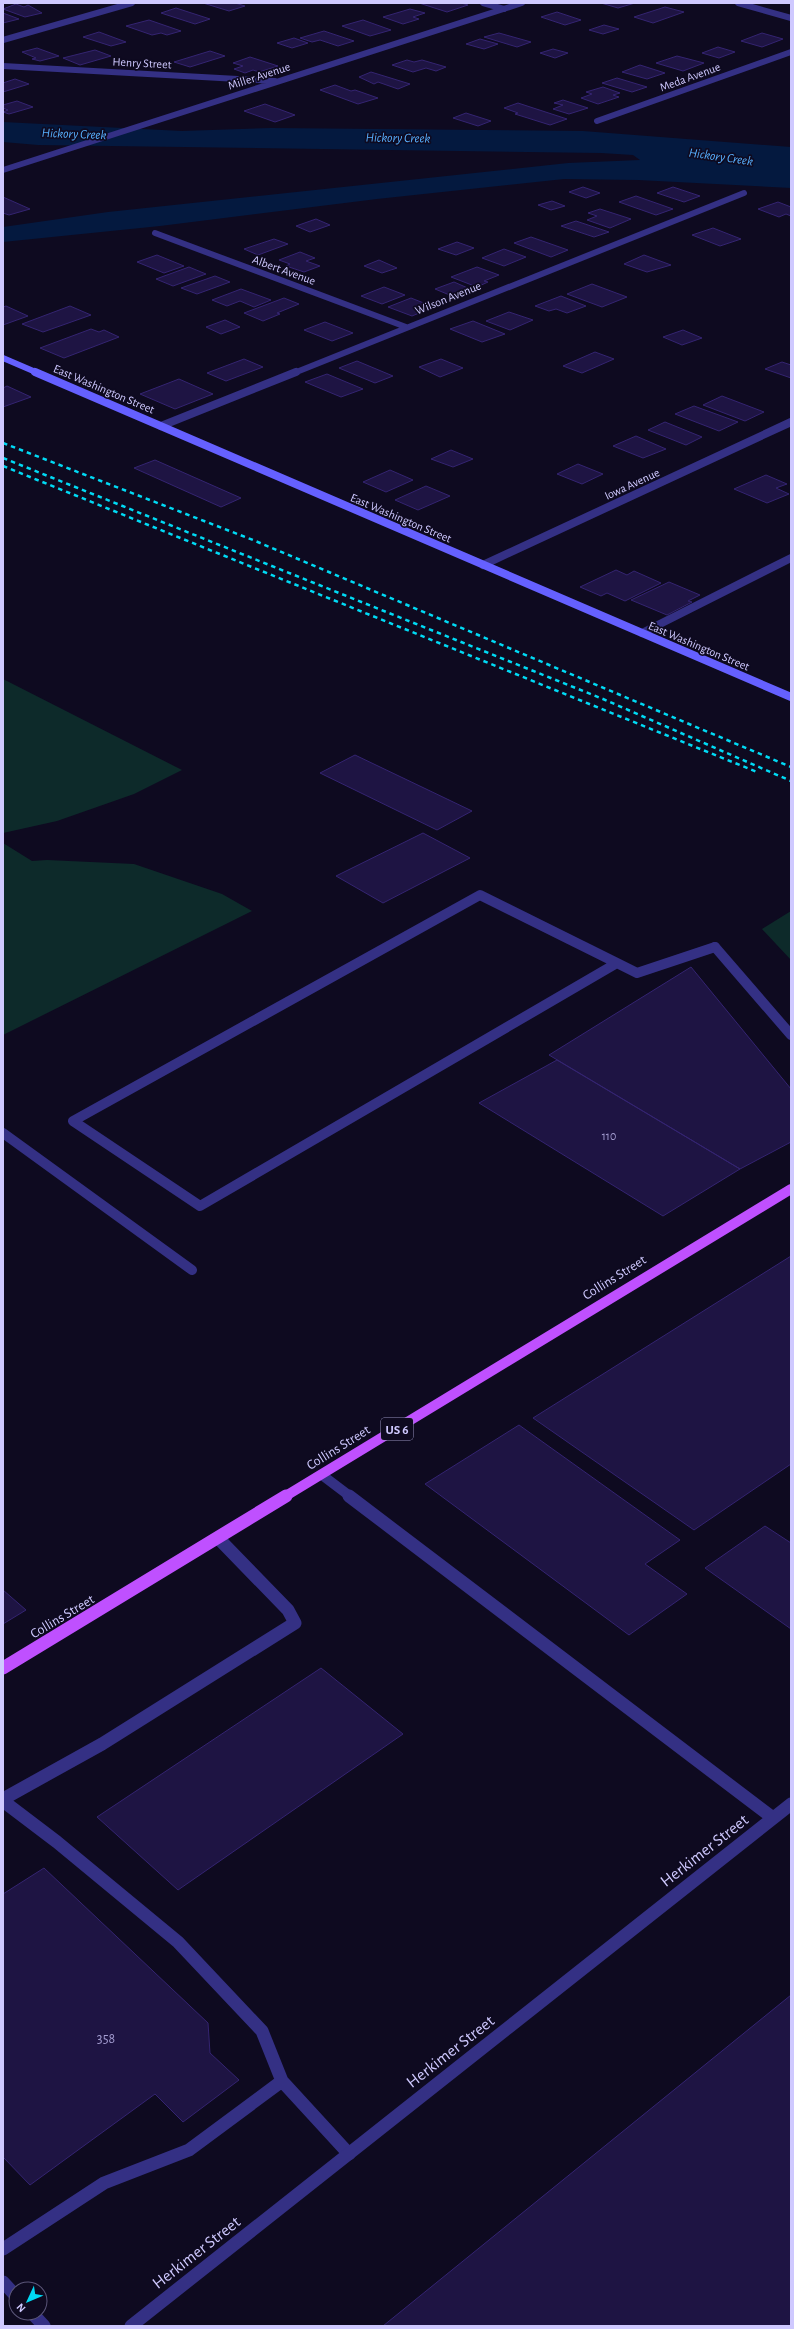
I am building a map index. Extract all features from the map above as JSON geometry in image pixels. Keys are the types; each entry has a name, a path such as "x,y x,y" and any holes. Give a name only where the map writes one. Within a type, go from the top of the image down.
{"main road":[{"name":"Collins Street","path":"3,1668 219,1539 647,1274 791,1189"}],"street":[{"path":"3,40 132,3"},
{"path":"483,3 504,9"},
{"name":"Miller Avenue","path":"3,170 522,3"},
{"path":"738,3 791,18"},
{"name":"Meda Avenue","path":"597,121 791,52"},
{"name":"Henry Street","path":"3,66 281,81"},
{"name":"Wilson Avenue","path":"161,426 744,193"},
{"name":"Albert Avenue","path":"155,233 406,327"},
{"name":"East Washington Street","path":"3,358 791,697"},
{"name":"Iowa Avenue","path":"483,565 791,422"},
{"path":"642,633 791,558"},
{"path":"617,963 200,1206 73,1121 480,895 617,963 637,973 716,947 791,1035"},
{"path":"3,1133 192,1270"},
{"path":"322,1475 773,1818"},
{"path":"219,1539 288,1610 295,1623 102,1744 3,1800 57,1842 178,1942 262,2031 282,2081 349,2154"},
{"name":"Herkimer Street","path":"131,2326 791,1804"},
{"path":"3,2249 104,2183 189,2150 282,2081"}],"green space":[{"path":"3,679 182,770 134,794 57,821 3,833"},
{"path":"3,843 32,861 47,860 134,864 222,894 252,911 3,1035"},
{"path":"791,911 791,960 762,929"}],"water":[{"name":"Hickory Creek","path":"3,122 182,131 271,128 583,131 791,147 791,188 638,180 564,179 377,199 160,226 3,242 3,227 108,212 568,163 640,160 633,155 601,153 38,145 3,142"}],"building":[{"path":"203,3 235,3 245,6 229,11"},
{"path":"419,3 461,3 468,5 447,12"},
{"path":"601,3 635,3 618,8"},
{"path":"16,4 24,7 28,5 42,13 25,17 3,9"},
{"path":"665,7 684,12 653,23 634,17"},
{"path":"176,8 210,19 195,24 161,13"},
{"path":"410,9 425,13 413,17 419,19 403,24 383,17"},
{"path":"557,12 581,20 565,25 541,17"},
{"path":"3,13 19,19 3,23"},
{"path":"149,20 181,31 167,35 161,33 152,35 126,26"},
{"path":"363,20 391,30 370,36 342,26"},
{"path":"604,25 619,29 603,34 589,30"},
{"path":"324,31 354,41 338,46 320,40 312,42 300,38"},
{"path":"99,32 126,42 111,46 83,37"},
{"path":"499,33 531,42 517,47 484,37"},
{"path":"762,33 783,39 762,47 741,41"},
{"path":"294,38 308,43 292,48 277,43"},
{"path":"480,39 498,44 484,49 466,44"},
{"path":"718,47 735,52 719,58 702,53"},
{"path":"37,48 59,56 40,61 32,59 36,58 22,52"},
{"path":"553,49 568,53 555,58 540,53"},
{"path":"95,50 111,56 80,65 63,58"},
{"path":"210,51 225,56 190,67 174,62"},
{"path":"677,56 704,63 683,71 656,63"},
{"path":"250,57 278,66 259,72 253,70 245,73 234,69 243,66 233,63"},
{"path":"407,60 414,62 422,60 446,67 436,71 426,68 413,72 392,65"},
{"path":"640,65 665,73 647,79 622,72"},
{"path":"371,72 410,84 398,89 378,82 374,84 359,77"},
{"path":"617,78 647,87 632,92 602,83"},
{"path":"15,79 29,84 3,92 3,83"},
{"path":"335,85 378,98 358,104 320,90"},
{"path":"603,87 620,93 613,95 619,97 598,104 581,98 592,94 586,92"},
{"path":"563,100 588,108 569,114 553,109 563,105 554,103"},
{"path":"17,101 33,107 9,114 3,112 8,110 3,108 3,105"},
{"path":"518,103 567,119 550,125 515,114 518,113 504,108"},
{"path":"265,104 295,115 275,122 244,111"},
{"path":"466,113 491,121 478,126 453,118"},
{"path":"583,187 600,193 586,198 569,192"},
{"path":"673,187 700,196 684,202 657,193"},
{"path":"636,196 673,209 656,215 619,202"},
{"path":"3,197 30,209 9,215 3,213"},
{"path":"552,201 565,206 551,210 538,205"},
{"path":"778,202 791,207 791,216 786,214 779,217 758,209"},
{"path":"600,209 631,219 610,228 587,220 597,216 588,213"},
{"path":"316,219 330,225 310,232 296,226"},
{"path":"576,221 609,232 594,237 561,226"},
{"path":"713,228 741,239 720,246 692,235"},
{"path":"531,237 568,250 551,257 514,243"},
{"path":"274,239 288,244 258,255 244,249"},
{"path":"457,242 474,248 456,255 438,249"},
{"path":"504,249 526,257 504,266 482,258"},
{"path":"300,252 315,258 306,261 320,266 304,272 286,266 290,264 279,260"},
{"path":"157,255 184,266 164,273 137,262"},
{"path":"644,255 671,265 647,272 624,264"},
{"path":"379,260 397,268 382,273 364,266"},
{"path":"189,267 206,274 173,286 156,279"},
{"path":"477,267 499,275 484,281 488,282 477,287 451,277"},
{"path":"215,276 230,282 197,294 181,288"},
{"path":"454,282 470,289 452,296 435,289"},
{"path":"592,284 627,297 602,307 567,294"},
{"path":"384,287 405,295 382,304 361,296"},
{"path":"241,289 271,300 254,307 240,301 227,306 212,300"},
{"path":"561,296 586,306 567,313 556,309 549,311 535,306"},
{"path":"284,298 299,304 277,313 280,314 263,321 244,313"},
{"path":"411,298 434,307 412,316 388,307"},
{"path":"6,306 28,316 3,325 3,307"},
{"path":"70,306 91,315 43,332 22,324"},
{"path":"509,312 533,320 510,330 486,321"},
{"path":"225,320 240,327 221,334 206,327"},
{"path":"473,321 505,334 482,342 450,329"},
{"path":"325,322 353,333 332,341 304,330"},
{"path":"91,329 99,332 104,330 119,337 64,358 40,348"},
{"path":"683,330 702,338 682,345 663,337"},
{"path":"595,352 614,359 582,373 563,366"},
{"path":"244,359 263,367 226,381 207,373"},
{"path":"441,359 463,368 440,377 419,367"},
{"path":"357,361 393,376 375,383 339,368"},
{"path":"782,362 791,365 791,378 765,369"},
{"path":"327,374 363,389 341,397 305,382"},
{"path":"179,379 213,394 175,409 140,394"},
{"path":"7,386 31,397 3,407 3,388"},
{"path":"722,396 764,412 745,421 703,405"},
{"path":"694,406 738,422 719,431 675,414"},
{"path":"665,422 702,437 686,445 648,430"},
{"path":"636,436 666,449 643,458 613,446"},
{"path":"451,450 473,459 453,467 431,459"},
{"path":"155,460 241,498 221,507 134,468"},
{"path":"578,464 603,474 582,484 557,474"},
{"path":"390,470 413,480 386,492 363,482"},
{"path":"766,475 787,484 776,488 789,494 767,503 734,489"},
{"path":"426,486 450,496 418,510 395,500"},
{"path":"616,570 627,575 634,571 661,583 625,601 607,593 601,596 580,587"},
{"path":"669,582 700,595 688,601 692,602 667,615 631,600"},
{"path":"355,755 472,811 437,830 320,773"},
{"path":"423,833 470,858 383,903 336,876"},
{"path":"691,967 791,1089 791,1142 740,1169 549,1055"},
{"path":"557,1060 740,1169 663,1216 479,1103"},
{"path":"791,1256 791,1464 694,1530 533,1418"},
{"path":"519,1425 680,1540 645,1564 687,1594 629,1635 425,1484"},
{"path":"765,1526 791,1543 791,1629 705,1568"},
{"path":"3,1590 26,1610 3,1624"},
{"path":"321,1668 403,1734 178,1890 97,1817"},
{"path":"44,1868 208,2023 210,2053 239,2080 183,2122 155,2094 30,2185 3,2157 3,1894"},
{"path":"791,1995 791,2326 383,2326"}],"railway":[{"path":"3,443 253,540 791,767"},
{"path":"3,458 603,699 791,781"},
{"path":"3,466 757,772"}]}
